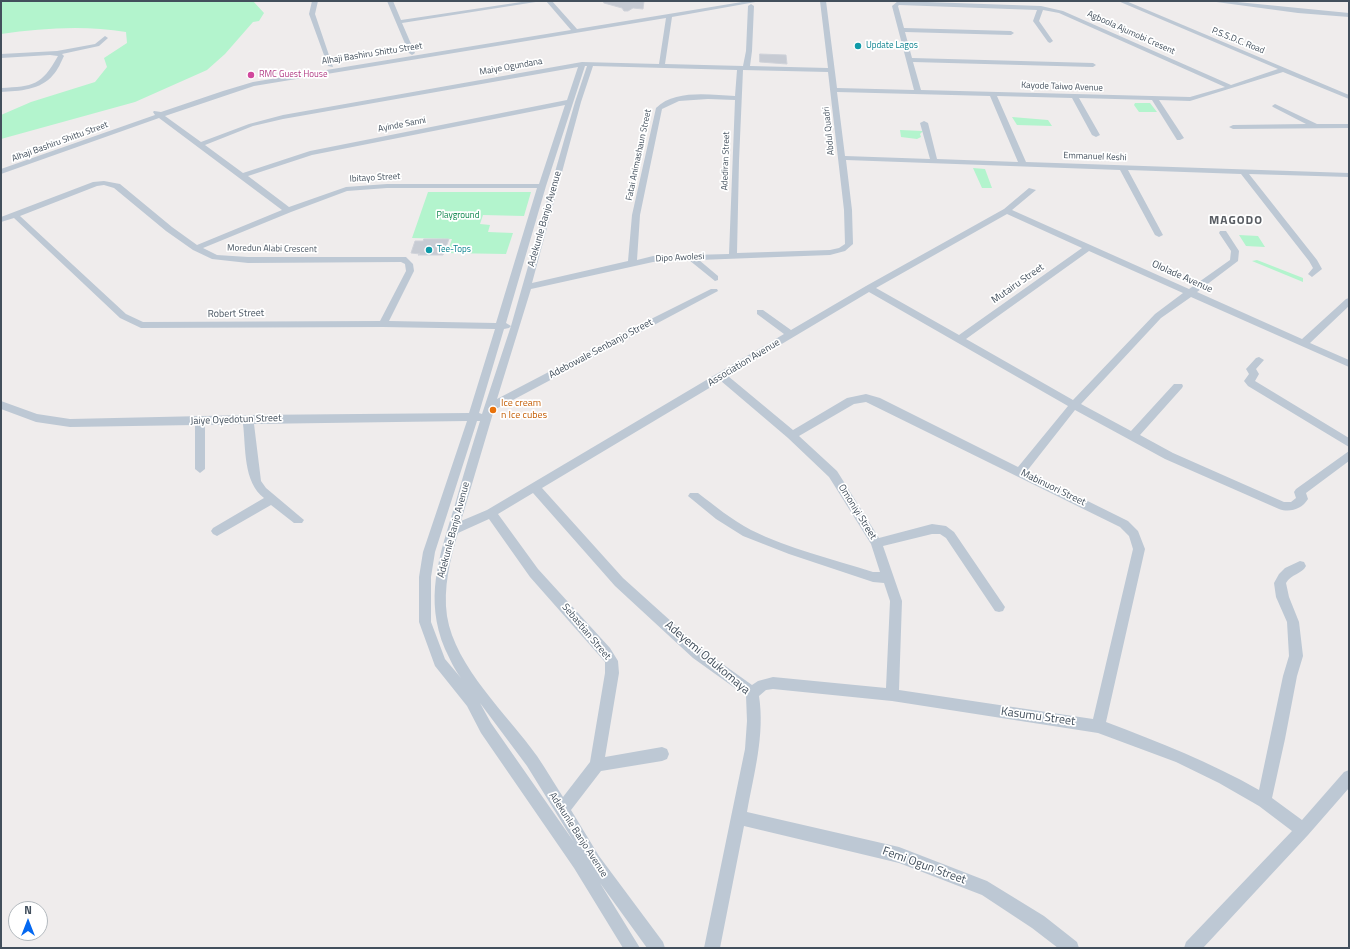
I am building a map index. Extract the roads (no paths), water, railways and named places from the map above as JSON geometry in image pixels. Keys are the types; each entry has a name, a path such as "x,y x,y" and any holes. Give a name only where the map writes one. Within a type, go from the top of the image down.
{"street":[{"path":"315,1 312,6 312,14 331,66"},
{"path":"390,1 412,53"},
{"path":"399,22 478,8 539,1"},
{"path":"549,1 573,29"},
{"name":"Alhaji Bashiru Shittu Street","path":"1,166 158,113 253,84 728,1"},
{"name":"Alhaji Bashiru Shittu Street","path":"1,172 247,81 412,53 758,1"},
{"name":"Abdul Quadri","path":"823,1 848,210 849,244 846,249 836,252"},
{"name":"P.S.S.D.C. Road","path":"1121,1 1349,97"},
{"path":"1212,1 1349,11"},
{"path":"1236,1 1349,15"},
{"name":"Agboola Ajumobi Cresent","path":"918,92 895,6 898,3 979,3 1041,8 1061,12 1231,87"},
{"name":"Adediran Street","path":"733,256 738,98 743,68 749,51 751,6"},
{"path":"1041,8 1036,19 1050,41"},
{"path":"662,66 669,15"},
{"path":"902,30 1011,33"},
{"path":"1,56 57,53 96,45 105,38"},
{"path":"1,90 35,85 45,80 52,74 61,56 57,53"},
{"path":"910,60 1093,65"},
{"name":"Maiye Ogundana","path":"201,144 251,125 283,117 586,64 831,70"},
{"name":"Adekunle Banjo Avenue","path":"586,64 569,102 500,326 483,414 452,530 440,584 441,616 445,634 459,665 532,761 594,860 657,948"},
{"name":"Adekunle Banjo Avenue","path":"586,64 578,102 516,326 483,414 457,470 429,552 425,577 425,622 440,662 472,702 486,728 579,863 632,948"},
{"name":"Kayode Taiwo Avenue","path":"834,90 1155,99 1201,97 1285,70"},
{"path":"993,94 1023,164"},
{"path":"1075,97 1096,136"},
{"name":"Fatai Animashaun Street","path":"632,263 636,215 659,108 667,102 685,98 738,98"},
{"path":"1155,99 1180,138"},
{"name":"Ayinde Sanni","path":"241,176 310,153 331,148 569,102"},
{"path":"1275,106 1318,127"},
{"path":"158,113 288,210"},
{"path":"924,123 934,161"},
{"path":"1232,128 1349,126"},
{"name":"Emmanuel Keshi","path":"841,158 1348,176"},
{"path":"1123,168 1159,236"},
{"path":"1244,172 1313,260 1318,269 1312,274"},
{"name":"Moredun Alabi Crescent","path":"1,220 96,184 110,183 117,186 196,248 215,257 248,260 403,259 407,261 410,266 410,271 383,324"},
{"name":"Ibitayo Street","path":"196,248 288,210 346,189 365,186 542,186"},
{"name":"Association Avenue","path":"452,530 491,513 723,377 869,288 1007,210 1032,190"},
{"name":"Ololade Avenue","path":"1007,210 1349,364"},
{"name":"Robert Street","path":"15,215 123,316 141,325 383,324 516,326"},
{"path":"1020,472 1074,405 1158,316 1234,261 1235,251 1223,233"},
{"name":"Mutairu Street","path":"960,339 1089,247"},
{"name":"Dipo Awolesi","path":"526,287 632,263 691,258 836,252"},
{"path":"691,258 715,278"},
{"path":"869,288 1074,405 1169,456 1283,506 1293,506 1302,499 1300,492 1349,455"},
{"name":"Adebowale Senbanjo Street","path":"483,414 630,333 714,292"},
{"path":"1304,343 1349,301"},
{"path":"760,312 791,335"},
{"path":"1259,360 1251,369 1254,374 1249,381 1252,384 1281,400 1349,443"},
{"name":"Omoniyi Street","path":"723,377 792,435 833,474 876,543 890,578 896,601 892,696"},
{"path":"1133,436 1178,386"},
{"name":"Mabinuori Street","path":"792,435 851,400 866,398 876,400 1124,524 1134,534 1139,549 1098,726"},
{"name":"Jaiye Oyedotun Street","path":"1,406 36,418 70,422 200,422 483,414"},
{"path":"248,420 256,482 262,491 298,520"},
{"path":"200,422 200,469"},
{"name":"Adeyemi Odukomaya","path":"534,487 619,582 698,654 752,693 755,710 755,732 712,948"},
{"path":"694,496 720,516 747,533 793,552 872,577 890,578"},
{"path":"216,531 272,499"},
{"name":"Sebastian Street","path":"491,513 534,573 580,623 611,661 612,673 596,765 562,810"},
{"path":"876,543 932,529 942,529 950,535 999,607"},
{"path":"1264,801 1273,768 1296,656 1294,624 1282,596 1279,584 1282,577 1288,571 1300,566"},
{"name":"Kasumu Street","path":"752,693 763,685 772,683 892,696 1098,726 1180,757 1224,778 1264,801 1303,830"},
{"path":"596,765 662,754"},
{"path":"1192,948 1203,934 1303,830 1349,777"},
{"name":"Femi Ogun Street","path":"738,818 899,855 980,886 1007,901 1071,948"}],"place":[{"name":"Update Lagos","path":"858,46"},
{"name":"RMC Guest House","path":"251,75"},
{"name":"Tee-Tops","path":"429,250"},
{"name":"Ice cream n Ice cubes","path":"493,410"}],"district":[{"name":"MAGODO","path":"1236,221"}],"park label":[{"name":"Playground","path":"458,216"}]}
